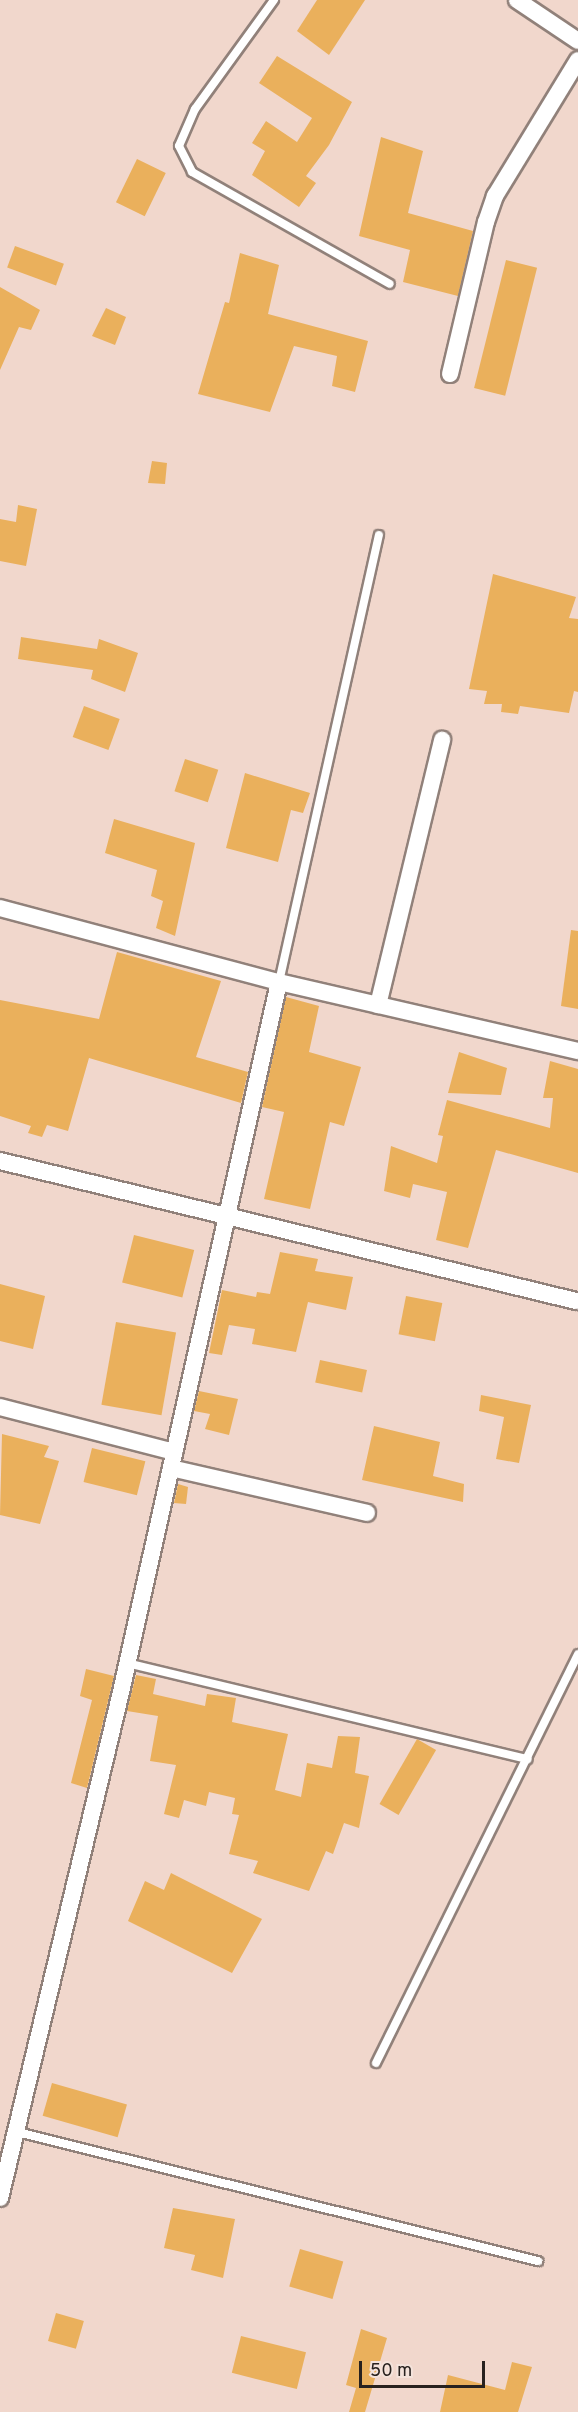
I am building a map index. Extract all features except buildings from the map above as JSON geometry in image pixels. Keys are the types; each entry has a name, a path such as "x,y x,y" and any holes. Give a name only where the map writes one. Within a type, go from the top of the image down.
{"street":[{"path":"517,0 578,41"},
{"path":"450,374 486,222 495,196 578,60"},
{"path":"378,1005 442,740"},
{"path":"0,908 279,982 578,1051"},
{"path":"0,2198 127,1663 279,982"},
{"path":"0,1161 226,1218 576,1301"},
{"path":"0,1407 172,1460 367,1514"}],"lane":[{"path":"274,0 195,109 179,146 192,172 390,284"},
{"path":"279,982 379,535"},
{"path":"376,2063 578,1654"},
{"path":"127,1663 528,1759"},
{"path":"17,2132 538,2261"}],"shaded area":[{"path":"0,0 578,0 578,2412 0,2412"}]}
